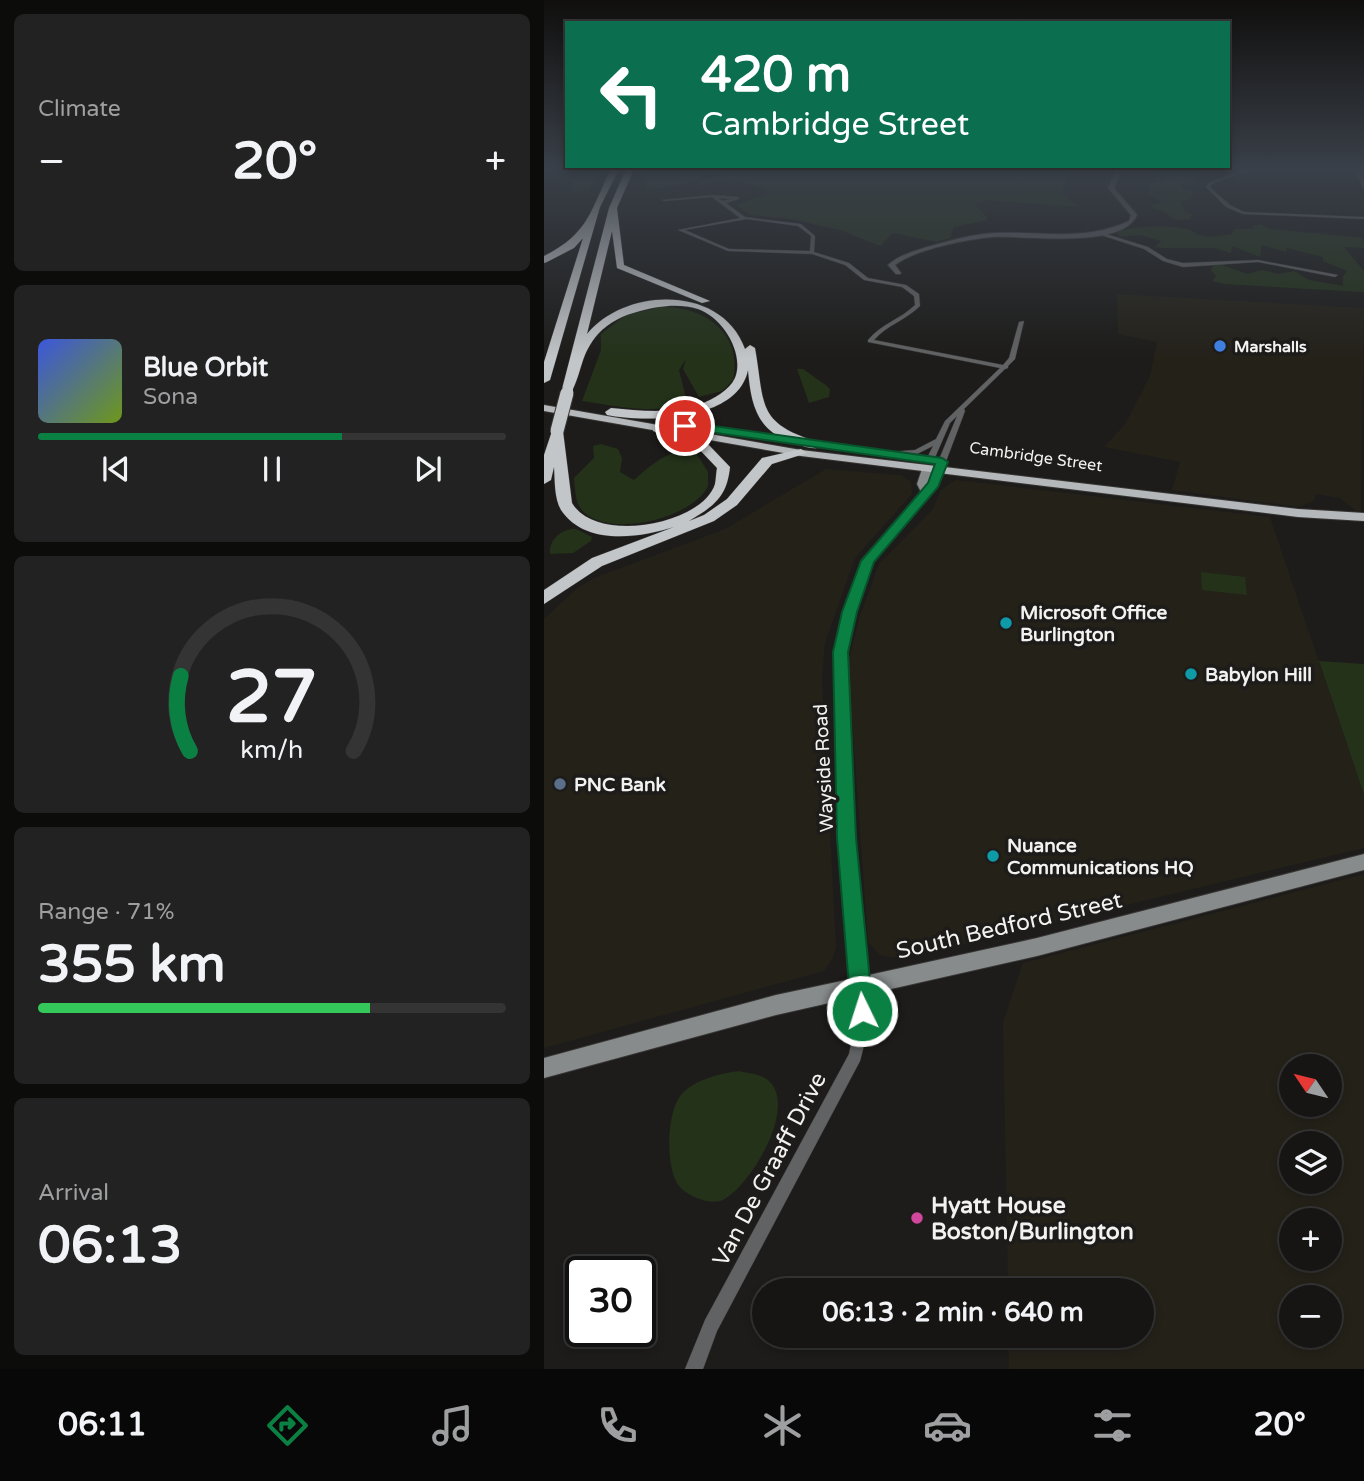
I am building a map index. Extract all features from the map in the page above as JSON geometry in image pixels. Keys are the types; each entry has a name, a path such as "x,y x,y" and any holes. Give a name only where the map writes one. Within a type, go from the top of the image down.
{"highway":[{"path":"544,260 575,243 583,231"},
{"path":"544,380 590,231"},
{"path":"544,480 607,231"},
{"path":"615,231 620,266 697,297 727,315 749,346 761,417 783,437 808,449"},
{"path":"576,358 605,323 631,310 652,305 685,304 703,307 731,332 739,350 742,372 737,385 726,395 708,404 670,414 611,412"},
{"name":"Cambridge Street","path":"544,401 808,449 889,454 935,465"},
{"name":"Cambridge Street","path":"544,408 657,428 808,449 1310,514 1364,517"},
{"path":"557,431 563,472 562,496 569,511 590,526 628,532 652,529 682,520 713,499 723,483 722,464 708,449 690,439 657,428"},
{"path":"544,597 597,562 709,518 732,502 767,461 808,449"}],"main road":[{"name":"Wayside Road","path":"861,985 847,838 841,652 850,612 867,561 934,484 935,465"},
{"name":"South Bedford Street","path":"544,1068 683,1029 861,985 1037,947 1364,862"}],"street":[{"path":"682,231 728,250 812,253 842,262 866,279 904,286 917,295 918,305 913,311 879,330 870,341 1005,367"},
{"path":"808,231 813,236 812,253"},
{"path":"1103,234 1111,231"},
{"path":"898,273 890,265 900,258 977,237 1103,234 1146,248 1178,264 1258,261 1335,275"},
{"path":"935,465 940,438 947,422 962,411 1005,367 1014,354 1022,322"},
{"path":"935,465 962,411"},
{"path":"889,454 917,452 940,438"},
{"name":"Van De Graaff Drive","path":"693,1369 717,1315 855,1056 860,1034 861,985"}],"shaded area":[{"path":"1117,294 1364,308 1361,511 1355,510 1340,498 1316,494 1314,501 1299,507 1172,490 1180,462 1104,447 1125,424 1150,376 1157,342 1118,334"},
{"path":"826,469 901,475 911,482 912,494 855,558 825,643 822,677 836,947 832,959 824,971 544,1048 544,619 576,589 594,578 725,529"},
{"path":"956,480 1270,517 1364,795 1364,848 901,959 880,955 868,942 848,664 859,618 879,564 932,510 941,490"},
{"path":"1364,874 1364,1369 1009,1369 1008,1348 1154,1348 1154,1278 1008,1278 1003,1023 1023,963"}],"green space":[{"path":"842,231 953,231 950,238 937,242 893,233 880,246"},
{"path":"1191,231 1207,237 1232,234 1234,231 1289,231 1363,238 1364,248 1344,247 1364,271 1364,292 1224,284 1212,281 1216,276 1211,270 1213,266 1220,264 1247,274 1262,270 1279,274 1294,271 1309,280 1343,286 1343,276 1347,271 1323,261 1323,257 1287,248 1286,252 1262,245 1260,257 1232,246 1231,253 1214,248 1162,248 1155,247 1161,241 1140,235 1119,237 1118,232"},
{"path":"660,307 691,311 717,325 732,348 735,363 733,380 722,391 699,397 683,369 686,359 679,370 686,398 678,404 652,409 582,401 601,350 601,334 626,315"},
{"path":"797,369 803,369 827,386 830,389 829,397 809,403"},
{"path":"601,444 618,449 622,458 620,472 634,480 670,454 687,451 696,453 708,472 708,486 699,498 668,516 628,524 609,523 593,518 579,506 574,478 594,458 593,446"},
{"path":"576,529 592,537 591,541 573,553 550,554 551,544 557,536"},
{"path":"1201,572 1245,577 1247,595 1202,590"},
{"path":"1319,661 1364,664 1364,795"},
{"path":"739,1071 765,1078 775,1089 778,1105 775,1123 758,1161 734,1192 723,1200 702,1200 683,1190 673,1171 669,1144 672,1115 681,1095 693,1085"}],"place":[{"name":"Marshalls","path":"1220,346"},
{"name":"Microsoft Office Burlington","path":"1006,623"},
{"name":"Babylon Hill","path":"1191,674"},
{"name":"PNC Bank","path":"560,784"},
{"name":"Nuance Communications HQ","path":"993,856"},
{"name":"Hyatt House Boston/Burlington","path":"917,1218"}],"route":[{"path":"685,426 942,462 934,484 867,561 842,643 840,697 847,838 862,1011"}]}
